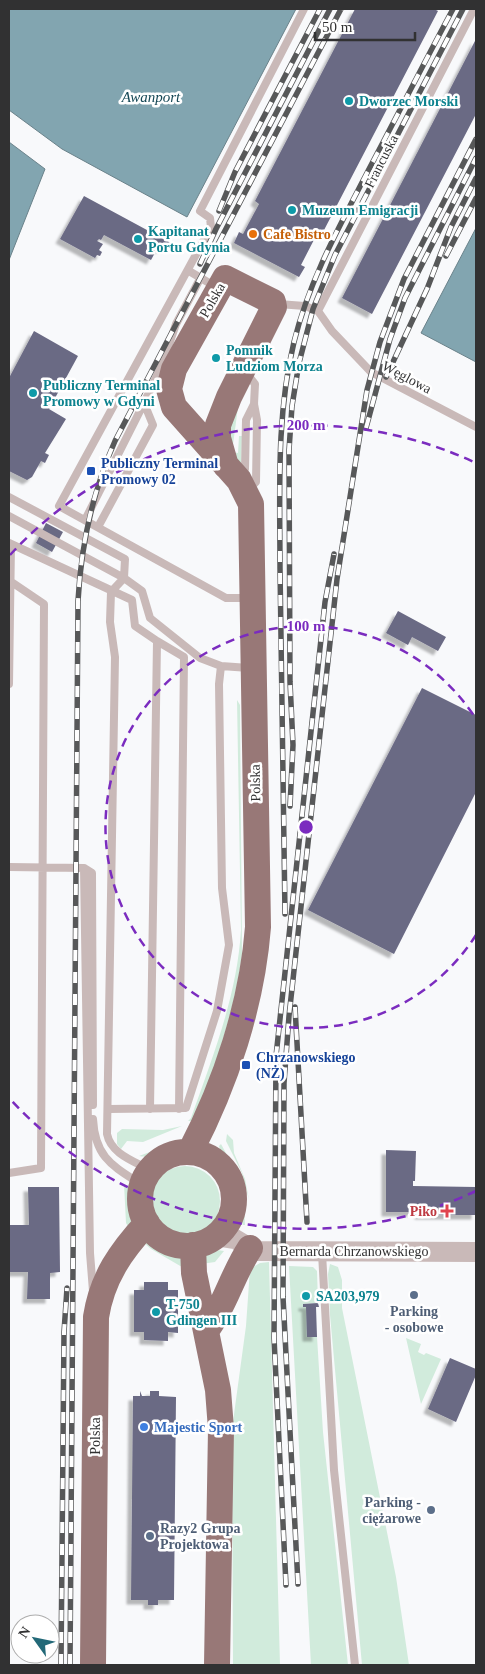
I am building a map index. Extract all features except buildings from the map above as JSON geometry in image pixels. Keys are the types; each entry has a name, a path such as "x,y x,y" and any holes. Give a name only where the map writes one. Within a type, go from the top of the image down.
{"highway":[{"name":"Polska","path":"200,1155 250,984 257,937 251,504 219,445 218,425 272,312 274,302 225,278 209,282 186,347 170,380 170,398 174,407 237,479"},
{"path":"217,1665 221,1428 218,1390 194,1273 224,1238 234,1208 234,1193 230,1179 222,1167 200,1155 175,1153 161,1160 146,1178 140,1198 142,1211 147,1223 165,1240 177,1244 224,1238"},
{"name":"Polska","path":"93,1665 96,1330 99,1298 111,1268 128,1244 147,1223"},
{"path":"206,1331 216,1319 234,1274 224,1238"}],"street":[{"name":"Bernarda Chrzanowskiego","path":"224,1238 255,1251 476,1252"}],"lane":[{"path":"252,598 226,598 59,506 212,227 210,218 200,211 304,9"},
{"name":"Francuska","path":"318,311 474,9"},
{"path":"85,520 162,365 171,336 209,282 189,271"},
{"path":"274,302 284,306 305,306 318,311"},
{"name":"Węglowa","path":"318,311 332,330 371,372 476,427"},
{"path":"162,365 186,347"},
{"path":"243,370 256,384 254,404 257,420 256,482 237,479 245,469 246,420 254,404"},
{"path":"98,527 153,425 144,403"},
{"path":"9,497 125,559 124,578 111,592 110,622 115,657 109,1109 107,1134 115,1151 146,1178"},
{"path":"9,516 124,578 142,591 150,618 200,658 221,666 253,668"},
{"path":"9,684 10,544 132,600 135,626 184,657 178,1109"},
{"path":"9,1173 41,1168 44,604 10,581"},
{"path":"150,1108 157,641"},
{"path":"109,1109 186,1108 217,1011 229,945 222,888 219,684 221,666"},
{"path":"9,867 84,868 92,872 93,1115 95,1139 102,1155 108,1162 146,1178"},
{"path":"84,868 90,1259 96,1330"},
{"path":"322,1251 334,1470 355,1665"}],"green space":[{"path":"238,407 232,452 238,453 239,436 242,436 241,467 224,440"},
{"path":"237,700 240,705 242,954 229,1018 217,1059 196,1121 188,1121 191,1118 208,1072 223,1025 239,954 241,930"},
{"path":"182,1126 143,1142 127,1141 121,1149 117,1144 117,1133 122,1129 163,1130"},
{"path":"227,1134 233,1140 234,1153 245,1179 249,1200 242,1173 226,1141"},
{"path":"182,1140 180,1145 160,1154 139,1156"},
{"path":"221,1144 231,1163 238,1183 243,1203 245,1225 243,1225 240,1219 240,1197 235,1179 223,1160 219,1146"},
{"path":"178,1166 192,1166 205,1171 215,1181 220,1194 220,1208 215,1221 205,1231 192,1236 178,1236 165,1231 155,1221 150,1208 150,1194 155,1181 165,1171"},
{"path":"124,1184 128,1188 132,1199 132,1218 129,1228 126,1223"},
{"path":"148,1240 165,1251 182,1255 182,1267 151,1249 142,1241"},
{"path":"217,1250 224,1251 215,1262 201,1264 207,1254"},
{"path":"269,1262 280,1665 233,1665 232,1429 246,1326 250,1269 260,1263"},
{"path":"330,1264 338,1267 342,1280 342,1308 396,1577 409,1665 362,1665 330,1315 328,1274"},
{"path":"289,1266 313,1267 317,1271 318,1303 303,1304 303,1307 306,1307 317,1337 323,1432 348,1665 311,1665"},
{"path":"406,1338 421,1344 418,1352 441,1359 421,1404"}],"water":[{"name":"Awanport","path":"9,9 296,9 187,217 62,149 9,110"},
{"path":"9,142 45,169 9,260"},
{"path":"476,228 476,362 421,333"}],"railway":[{"path":"219,211 235,172 320,9"},
{"path":"200,264 216,229 330,9"},
{"path":"70,1665 78,601 85,539 100,480 115,441 341,9"},
{"path":"285,914 280,611 280,454 288,370 300,319 316,276 346,214 453,9"},
{"path":"290,806 293,745 290,682 289,450 292,406 299,363 313,309 335,255 463,9"},
{"path":"298,1584 283,1297 284,1083 289,1016 337,579 367,390 380,342 404,279 476,139"},
{"path":"366,428 390,339 405,298 476,158"},
{"path":"386,377 427,289 451,227 476,178"},
{"path":"446,256 476,198"},
{"path":"286,1585 274,1338 276,1056 325,602 334,554"},
{"path":"295,1007 307,1222"},
{"path":"61,1665 64,1332 67,1288"}],"place":[{"name":"Dworzec Morski","path":"349,101"},
{"name":"Muzeum Emigracji","path":"292,210"},
{"name":"Cafe Bistro","path":"253,234"},
{"name":"Kapitanat Portu Gdynia","path":"138,239"},
{"name":"Pomnik Ludziom Morza","path":"216,358"},
{"name":"Publiczny Terminal Promowy w Gdyni","path":"33,393"},
{"name":"Publiczny Terminal Promowy 02","path":"91,471"},
{"name":"Chrzanowskiego (NŻ)","path":"246,1065"},
{"name":"Piko","path":"447,1211"},
{"name":"Parking - osobowe","path":"414,1295"},
{"name":"SA203,979","path":"306,1296"},
{"name":"T-750 Gdingen III","path":"156,1312"},
{"name":"Majestic Sport","path":"144,1427"},
{"name":"Parking - ciężarowe","path":"431,1510"},
{"name":"Razy2 Grupa Projektowa","path":"150,1536"}]}
